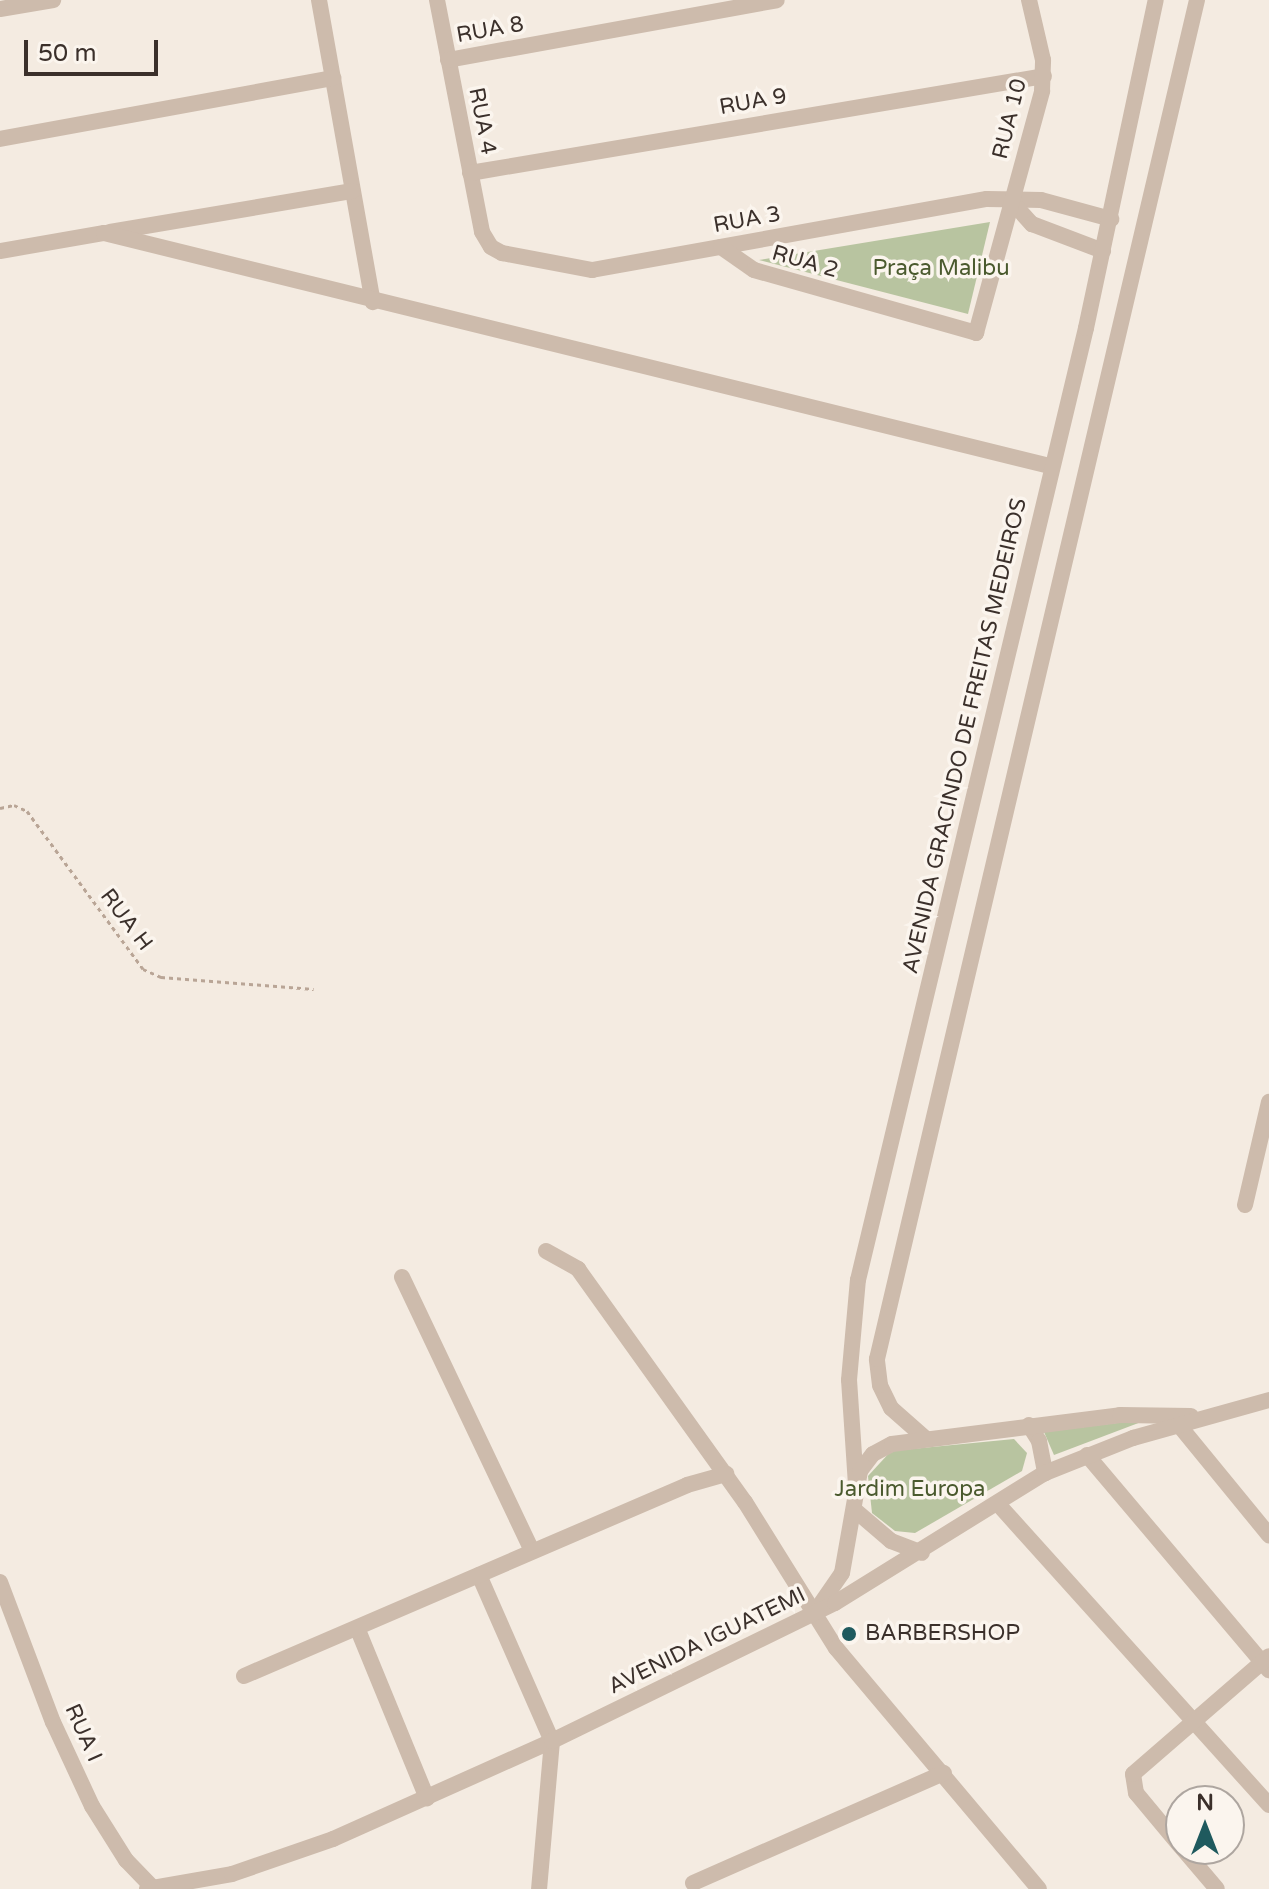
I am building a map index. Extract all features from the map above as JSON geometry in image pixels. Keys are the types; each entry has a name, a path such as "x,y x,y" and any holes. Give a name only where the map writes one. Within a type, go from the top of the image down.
{"street":[{"path":"0,9 53,0"},
{"path":"319,0 373,302"},
{"name":"RUA 4","path":"437,0 482,232 491,247"},
{"name":"RUA 8","path":"448,60 777,0"},
{"name":"RUA 10","path":"976,333 1044,76 1029,0"},
{"name":"AVENIDA GRACINDO DE FREITAS MEDEIROS","path":"814,1614 842,1573 856,1511 849,1380 858,1280 1111,219 1156,0"},
{"path":"925,1438 891,1408 880,1385 877,1359 1197,0"},
{"name":"RUA 9","path":"470,173 1044,76"},
{"path":"0,139 333,78"},
{"path":"0,251 353,191"},
{"name":"RUA 3","path":"491,247 586,270 987,199 1012,202 1041,200 1111,219"},
{"path":"1012,202 1032,224 1103,251"},
{"path":"104,233 373,302 1050,466"},
{"name":"RUA 2","path":"721,247 754,270 976,333"},
{"path":"1245,1205 1262,1162 1269,1102"},
{"path":"546,1251 578,1269 726,1474 814,1614 1039,1889"},
{"path":"402,1277 532,1551"},
{"name":"AVENIDA IGUATEMI","path":"150,1888 283,1859 427,1798 814,1614 922,1553 1045,1473 1178,1424 1269,1400"},
{"path":"856,1485 873,1454 892,1444 1120,1415 1206,1416"},
{"path":"1178,1424 1269,1535"},
{"path":"1029,1425 1039,1441 1045,1473"},
{"path":"1087,1455 1267,1663 1133,1774 1136,1793 1165,1828"},
{"path":"244,1676 358,1630 532,1551 726,1474"},
{"path":"998,1504 1197,1720 1269,1805"},
{"path":"856,1511 891,1541 922,1553"},
{"path":"479,1575 552,1741 539,1889"},
{"name":"RUA I","path":"0,1582 53,1722 92,1806 126,1860 150,1888"},
{"path":"358,1630 427,1798"},
{"path":"677,1889 697,1886 944,1773"},
{"path":"1197,1865 1217,1889"}],"path":[{"name":"RUA H","path":"0,808 14,805 27,811 143,969 161,977 314,989"}],"green space":[{"name":"Praça Malibu","path":"990,222 968,314 759,260"},
{"path":"1149,1419 1054,1455 1044,1432"},
{"name":"Jardim Europa","path":"1014,1439 1027,1453 1022,1471 915,1533 895,1531 872,1513 868,1476 891,1451"}],"place":[{"name":"BARBERSHOP","path":"849,1634"}]}
